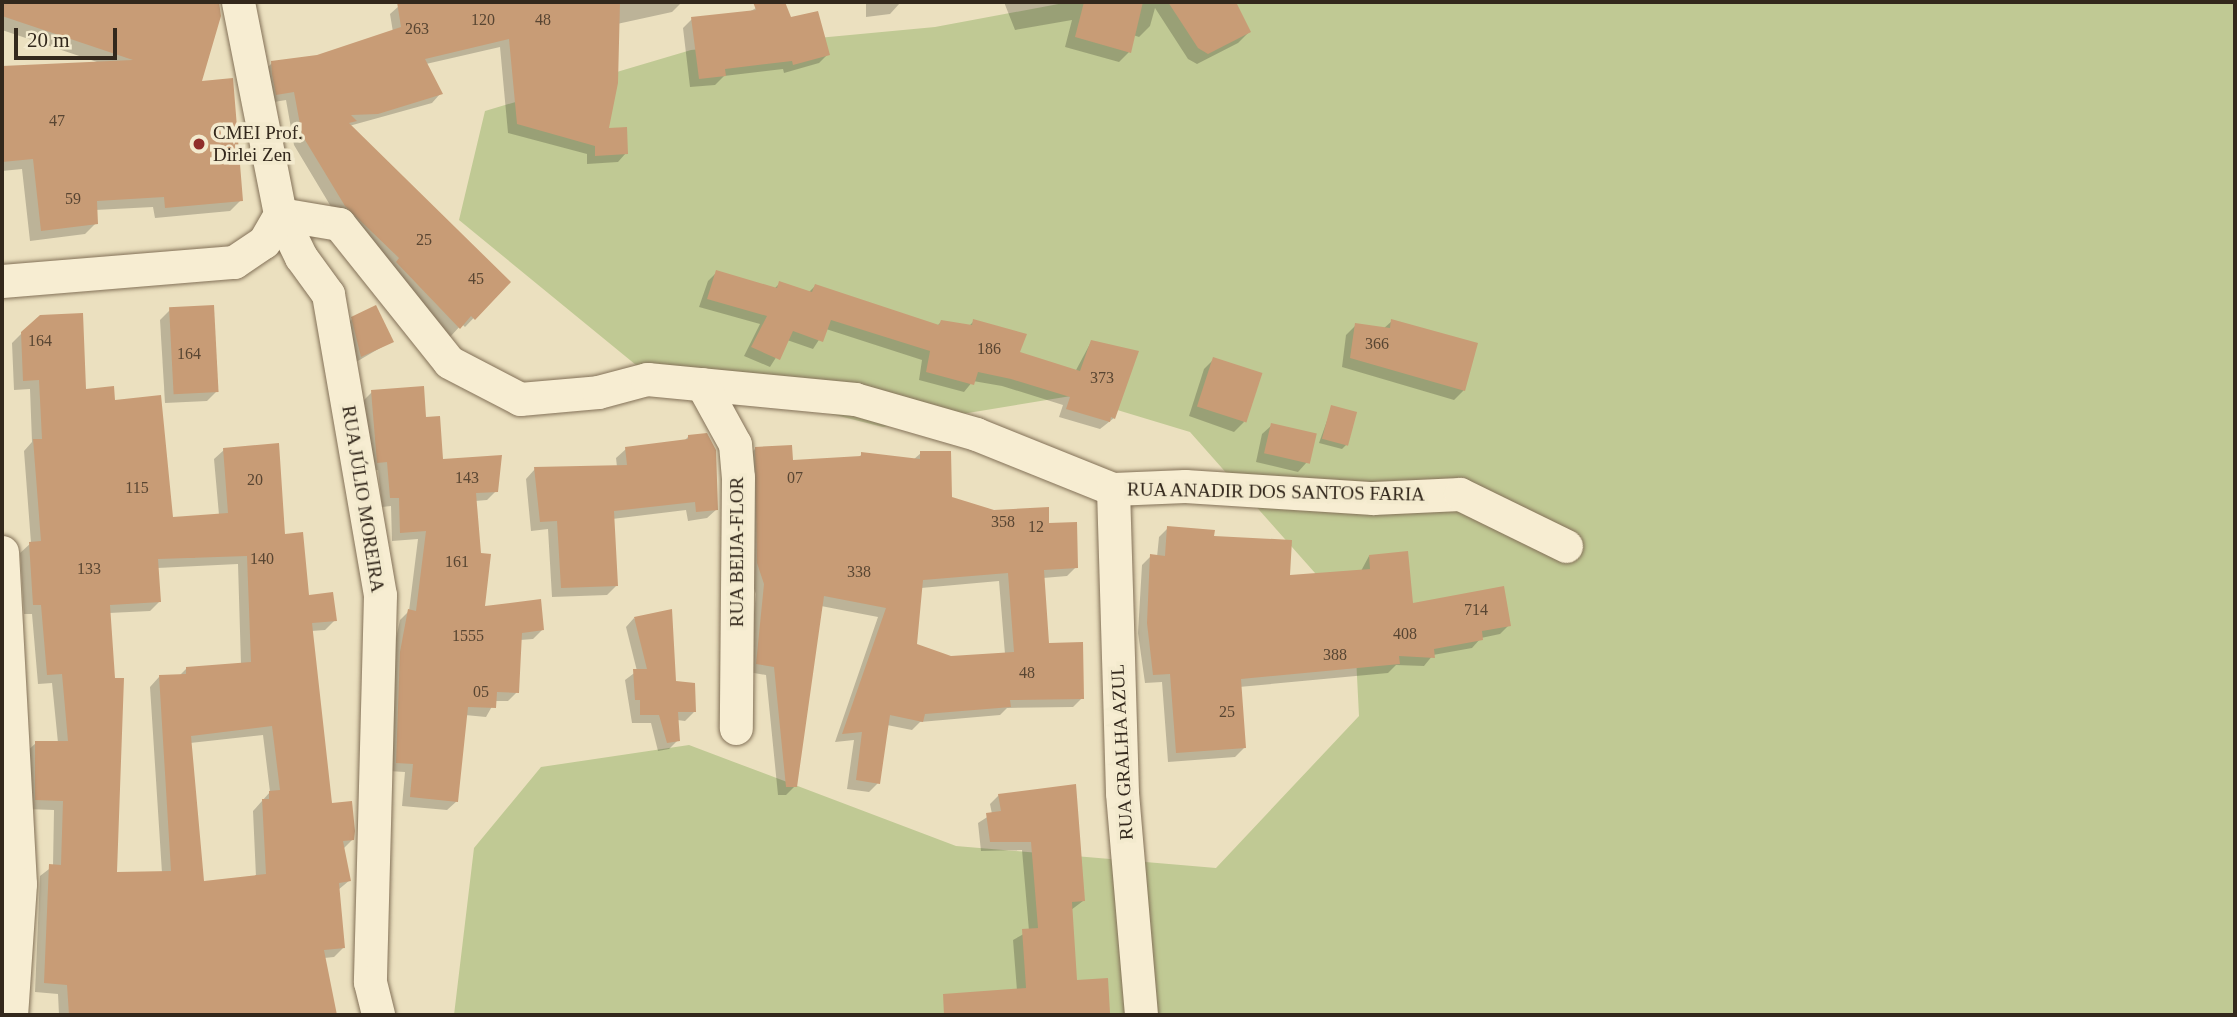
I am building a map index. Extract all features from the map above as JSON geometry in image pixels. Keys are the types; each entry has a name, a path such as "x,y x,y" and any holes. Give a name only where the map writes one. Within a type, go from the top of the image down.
{"street":[{"name":"RUA JÚLIO MOREIRA","path":"238,2 280,214 301,257 328,294 380,595 370,982 378,1015"},
{"path":"2,281 234,262 264,242 280,214"},
{"name":"RUA ANADIR DOS SANTOS FARIA","path":"280,214 339,225 449,362 520,399 598,393 647,379 855,399 976,434 1113,489 1185,486 1373,498 1460,494 1566,546"},
{"name":"RUA BEIJA-FLOR","path":"702,384 727,425 737,466 736,728"},
{"name":"RUA GRALHA AZUL","path":"1113,489 1122,793 1141,1015"},
{"path":"2,552 8,797 20,884 11,1015"}],"green space":[{"path":"1069,2 2235,2 2235,1015 454,1015 474,848 541,767 689,745 956,846 1216,868 1359,716 1354,617 1190,432 1071,396 883,427 636,365 459,220 485,111 691,50 935,27"}],"building":[{"path":"2,2 219,2 221,16 202,81 233,78 243,201 165,208 164,197 97,201 98,224 41,231 33,159 2,162 2,66 133,60 2,16"},
{"path":"397,2 620,2 618,83 609,128 627,127 628,154 595,156 595,146 517,124 509,39 425,59 443,94 378,114 351,115 357,121 349,123 511,282 475,320 471,316 460,329 396,262 399,258 345,206 302,135 294,92 276,95 271,61 317,55 401,27"},
{"path":"753,2 785,2 791,17 818,11 830,55 793,65 792,61 725,69 726,76 699,79 691,17 756,10"},
{"path":"1084,2 1143,2 1131,53 1075,37"},
{"path":"1168,2 1236,2 1251,32 1208,54 1198,48"},
{"path":"716,270 777,288 779,281 812,292 815,284 939,325 941,320 972,325 973,319 1027,334 1020,352 1080,371 1091,340 1139,351 1115,419 1111,417 1110,422 1066,409 1070,397 1011,379 978,372 974,385 926,372 930,351 831,320 823,342 793,331 780,360 751,347 767,316 707,299"},
{"path":"214,305 219,392 174,394 169,307"},
{"path":"376,305 394,342 361,357 351,317"},
{"path":"83,313 86,389 114,386 115,400 161,395 173,517 228,513 223,448 279,443 285,534 303,532 309,595 333,592 337,621 312,623 332,803 352,801 355,831 354,840 343,841 351,881 339,883 345,948 324,950 337,1015 69,1015 67,985 44,983 49,864 61,865 63,801 35,800 35,741 68,741 62,674 47,675 41,605 33,605 29,542 41,541 33,439 42,439 39,380 23,381 21,332 40,315","holes":["247,556 251,662 186,667 186,674 159,675 171,871 117,872 124,678 115,678 110,605 161,602 158,559","272,726 280,790 269,791 269,799 262,799 266,874 204,881 191,736"]},
{"path":"1391,319 1478,343 1465,391 1350,358 1355,323 1390,328"},
{"path":"1213,357 1262,373 1246,423 1197,406"},
{"path":"424,386 426,417 440,416 443,459 502,455 498,492 476,493 481,553 491,554 485,606 541,599 544,630 522,633 519,693 497,692 496,708 468,707 458,802 410,797 413,764 396,763 400,652 408,609 416,611 426,531 400,533 399,498 390,498 387,462 377,463 371,390"},
{"path":"1331,405 1357,412 1348,446 1322,439"},
{"path":"1271,423 1317,434 1310,464 1264,453"},
{"path":"707,433 716,450 718,510 696,512 695,502 614,511 618,586 561,588 557,521 540,522 534,467 627,465 625,447 688,439 688,435"},
{"path":"792,445 793,460 861,456 861,452 920,459 920,451 951,451 952,497 994,510 1049,507 1049,523 1077,522 1078,568 1044,570 1049,643 1083,642 1084,699 1010,700 1011,707 925,714 923,722 890,715 880,784 856,780 862,732 842,734 886,608 824,596 797,787 786,787 774,667 756,664 764,584 757,563 755,447","holes":["1008,573 1014,652 951,656 917,644 923,580"]},
{"path":"1167,526 1215,530 1214,536 1292,540 1290,575 1370,569 1369,555 1408,551 1413,603 1504,586 1511,626 1482,631 1483,640 1434,649 1435,658 1399,656 1400,664 1241,679 1246,748 1176,753 1170,674 1153,675 1147,623 1150,554 1165,556"},
{"path":"672,609 676,681 695,683 696,712 678,712 680,741 667,743 659,715 640,715 640,700 635,700 633,669 647,669 634,617"},
{"path":"1076,784 1085,901 1072,902 1077,980 1108,978 1110,1013 944,1015 943,994 1026,988 1022,929 1038,928 1031,842 990,842 986,813 1001,811 998,794"}],"place":[{"name":"CMEI Prof. Dirlei Zen","path":"199,144"}]}
